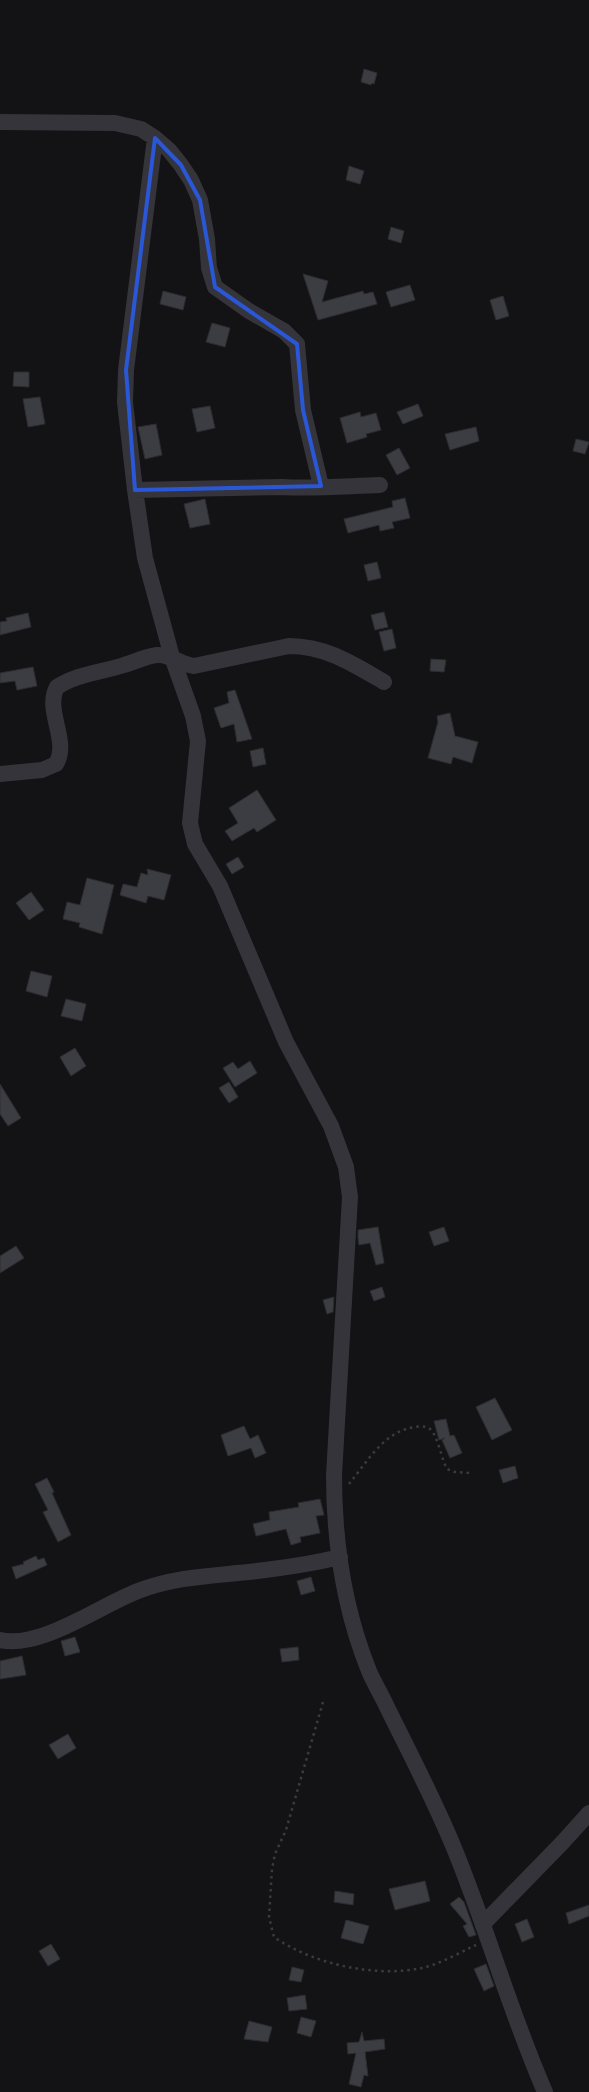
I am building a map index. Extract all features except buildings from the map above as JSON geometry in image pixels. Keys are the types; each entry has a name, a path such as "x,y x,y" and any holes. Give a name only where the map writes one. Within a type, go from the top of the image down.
{"street":[{"path":"0,122 115,123 141,129 169,150 191,180 200,200 207,239 209,268 215,287 284,331 297,344 303,410 321,486"},
{"path":"155,138 126,370 125,402 145,558 172,658 193,716 198,741 190,823 192,834 220,886 271,1010 331,1126 346,1167 350,1205 335,1444 334,1503 340,1557 352,1617 369,1672 436,1807 484,1923 506,1992 545,2092"},
{"path":"135,490 282,487 304,489 321,486 380,486"},
{"path":"0,774 42,770 56,764 60,750 54,704 57,687 67,681 148,657 157,655 172,658 185,665 194,666 289,646 303,646 321,649 336,655 384,682"},
{"path":"0,1640 17,1641 42,1636 136,1592 178,1579 264,1570 340,1557"},
{"path":"484,1923 589,1813"}],"path":[{"path":"334,1503 382,1444 407,1428 419,1426 429,1428 434,1434 447,1469 455,1472 471,1473"},
{"path":"323,1702 286,1830 275,1854 272,1869 269,1917 274,1937 322,1961 360,1970 402,1971 424,1968 488,1940"}],"highlighted area":[{"path":"155,138 181,165 200,200 215,287 297,344 303,410 321,486 135,490 126,370"}]}
